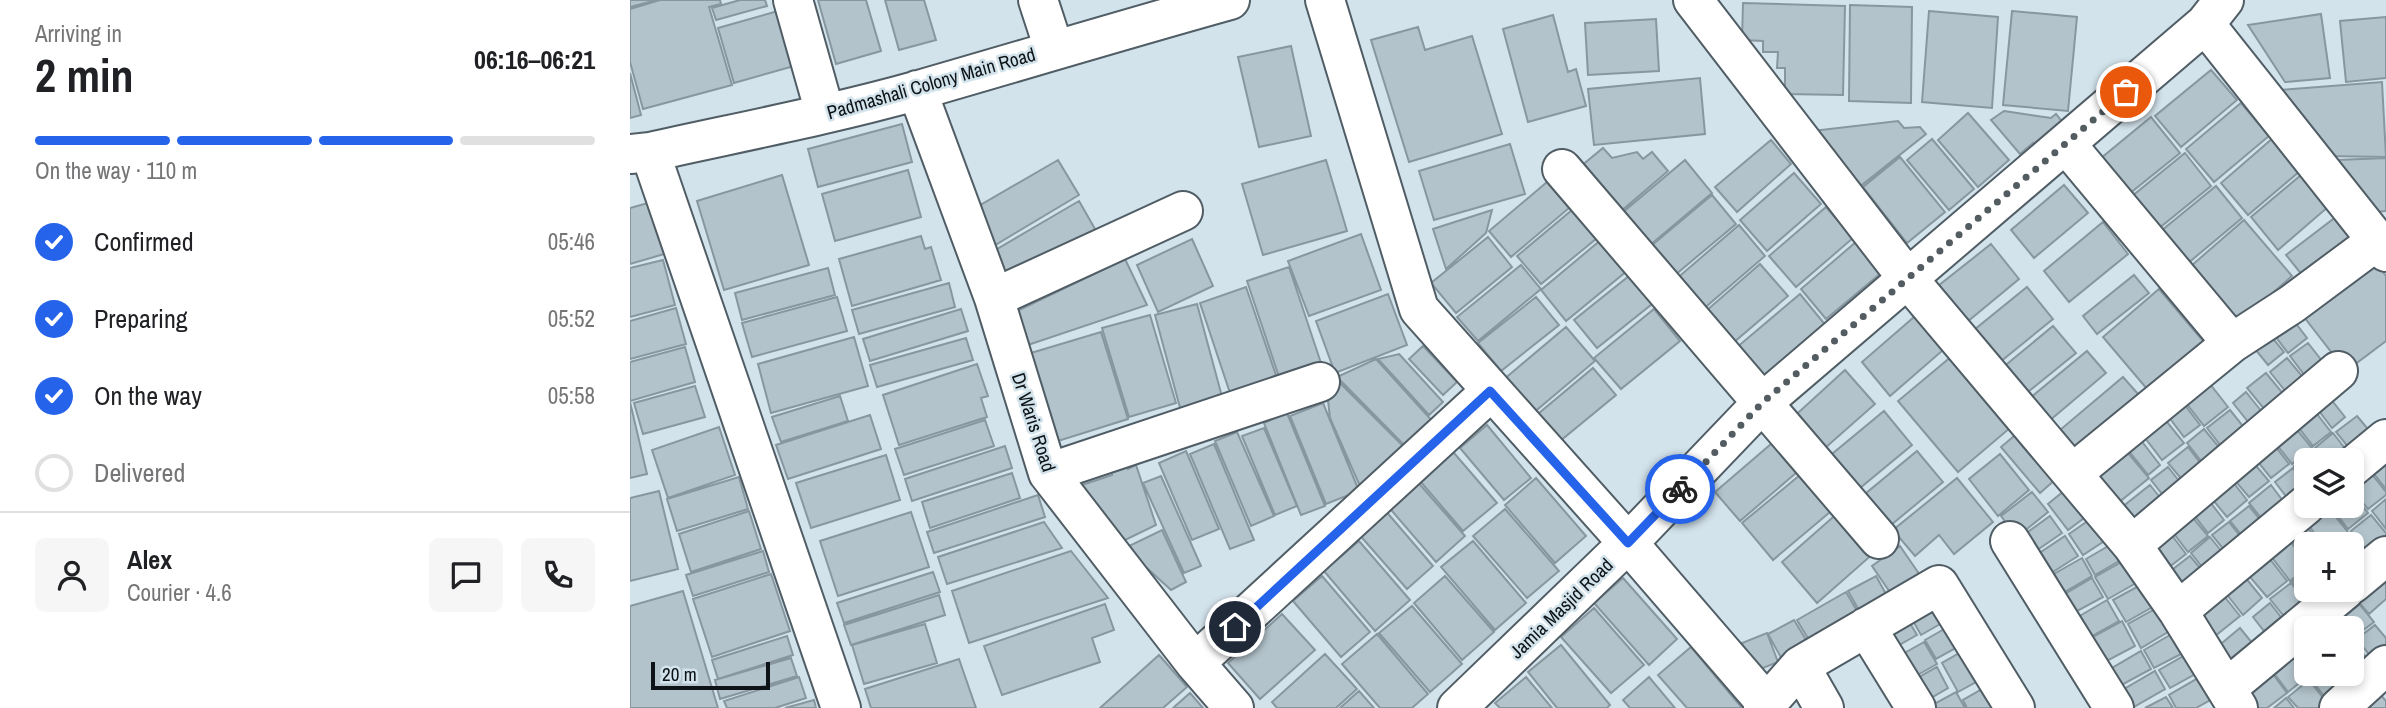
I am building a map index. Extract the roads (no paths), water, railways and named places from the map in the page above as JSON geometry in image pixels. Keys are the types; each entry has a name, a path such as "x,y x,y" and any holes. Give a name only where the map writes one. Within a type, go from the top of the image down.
{"street":[{"path":"793,0 825,113"},
{"path":"1038,0 1054,49"},
{"name":"Padmashali Colony Main Road","path":"640,153 917,90 1230,0"},
{"path":"1325,0 1419,309 1628,543 1765,706 1800,666 1939,585 2015,708"},
{"path":"1693,0 1908,279 2132,545 2178,611 2232,698 2333,602"},
{"path":"2073,473 2232,343 2382,246 2214,12"},
{"name":"Jamia Masjid Road","path":"1457,708 1628,543 1762,403 2066,144 2214,12"},
{"name":"Dr Waris Road","path":"917,90 994,298 1048,473 1195,663 1234,708"},
{"path":"2066,144 2232,343"},
{"path":"640,153 841,708"},
{"path":"1562,169 1879,539"},
{"path":"994,298 1183,211"},
{"path":"2132,545 2338,372"},
{"path":"1048,473 1320,382"},
{"path":"1195,663 1490,391"},
{"path":"2364,457 2386,439"},
{"path":"2178,611 2294,515"},
{"path":"2010,541 2114,708"},
{"path":"2364,574 2386,556"},
{"path":"1866,627 1916,708"},
{"path":"2339,708 2386,664"},
{"path":"1800,666 1824,708"}]}
